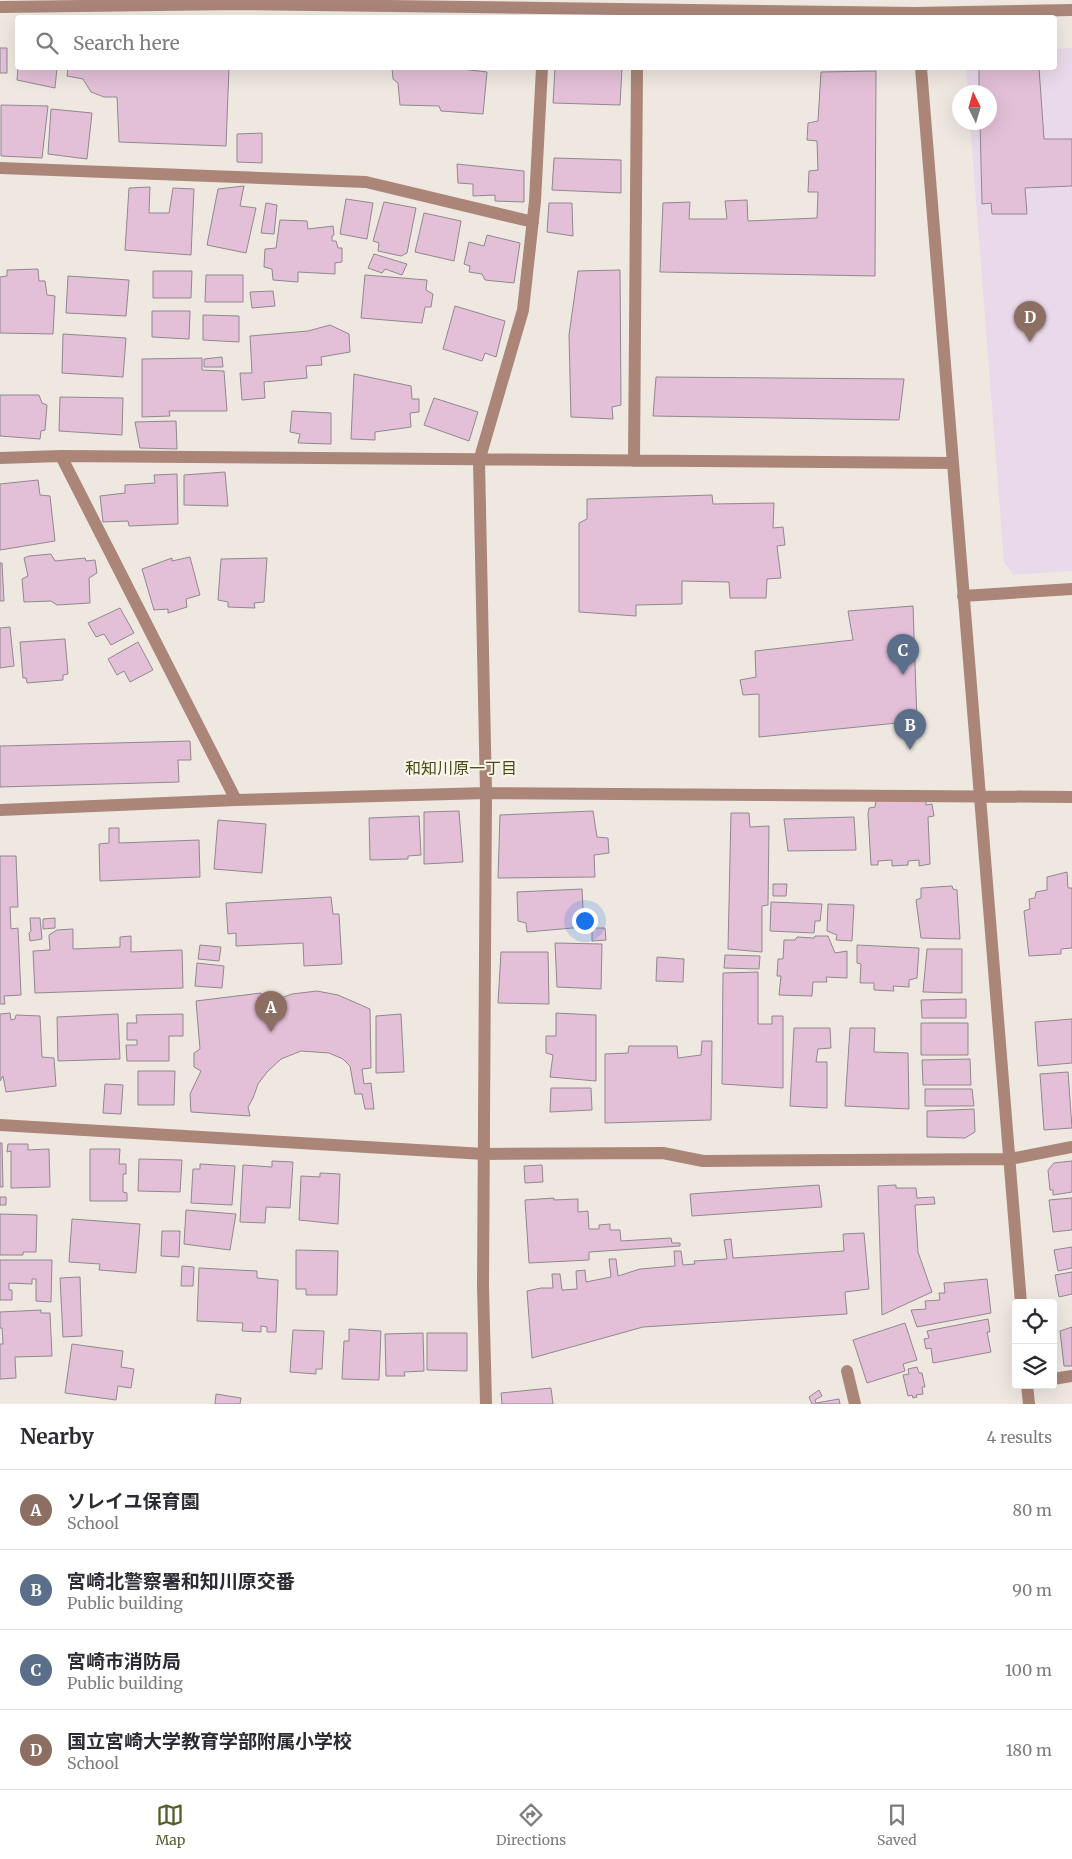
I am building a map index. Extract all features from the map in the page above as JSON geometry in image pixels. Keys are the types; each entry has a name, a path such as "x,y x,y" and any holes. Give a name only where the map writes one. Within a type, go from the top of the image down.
{"street":[{"path":"914,0 915,15"},
{"path":"0,7 186,2 426,4 545,13 638,14 737,6 915,15 1055,5 1072,10"},
{"path":"486,1404 483,1287 486,793 479,461 523,310 533,222 542,70"},
{"path":"634,462 637,70"},
{"path":"920,70 1021,1299"},
{"path":"0,168 366,182 533,222"},
{"path":"0,458 61,456 479,461 953,463"},
{"path":"61,456 236,800"},
{"path":"963,596 1072,589"},
{"path":"0,810 236,800 486,793 1072,797"},
{"path":"0,1125 484,1154 663,1153 703,1161 1010,1160 1072,1147"},
{"path":"847,1371 855,1404"},
{"path":"1057,1378 1072,1376"},
{"path":"1027,1389 1029,1404"}],"shaded area":[{"path":"1072,48 1072,571 1013,575 1004,562 971,130 997,130 997,85 967,85 966,70 1057,70 1057,49"}],"building":[{"path":"0,48 7,48 7,73 0,73"},
{"path":"18,70 57,70 55,88 17,80"},
{"path":"68,70 229,70 226,146 119,142 117,97 104,97 91,92 83,79 67,76"},
{"path":"392,70 470,70 487,72 483,114 441,111 439,106 400,105 398,83 393,79"},
{"path":"555,70 622,70 620,105 553,103"},
{"path":"979,70 1039,70 1044,139 1072,139 1072,186 1025,188 1027,214 992,214 991,203 982,204 980,130 997,130 997,85 979,85"},
{"path":"876,71 875,276 660,272 663,203 690,202 689,219 727,219 725,201 747,200 748,221 817,218 818,192 808,192 809,171 818,170 817,141 807,140 808,123 818,121 821,72"},
{"path":"1,105 48,106 42,158 1,156"},
{"path":"51,109 92,113 87,159 48,154"},
{"path":"262,133 262,163 237,162 237,134"},
{"path":"554,158 621,160 621,193 552,190"},
{"path":"457,164 524,171 524,202 495,201 495,195 473,196 473,184 458,183"},
{"path":"244,186 240,206 256,208 246,253 207,245 218,189"},
{"path":"150,187 149,213 169,213 173,188 194,189 191,255 125,250 129,188"},
{"path":"346,199 373,203 367,239 340,234"},
{"path":"384,202 416,208 407,253 401,256 378,251 379,243 373,241"},
{"path":"266,203 277,205 274,234 261,233"},
{"path":"549,203 572,203 573,236 547,232"},
{"path":"424,213 461,221 454,261 415,252"},
{"path":"280,220 307,221 308,229 333,226 334,235 332,236 332,241 336,241 338,248 342,248 342,262 335,263 335,274 298,272 298,282 273,280 272,269 264,267 265,249 276,248"},
{"path":"487,235 520,243 514,283 485,280 482,274 469,272 470,266 464,264 469,242 484,246"},
{"path":"374,254 407,264 402,275 385,269 382,273 368,268"},
{"path":"38,269 39,281 45,281 47,295 55,296 53,334 0,333 0,277 7,276 7,270"},
{"path":"620,270 621,405 612,407 613,419 571,417 569,335 578,271"},
{"path":"153,271 192,271 191,298 153,298"},
{"path":"206,275 243,275 243,302 205,302"},
{"path":"365,275 427,280 426,290 433,294 431,307 425,307 422,323 361,318"},
{"path":"68,276 129,280 126,316 66,313"},
{"path":"273,291 275,306 252,308 250,292"},
{"path":"455,306 505,321 496,357 485,353 482,361 443,349"},
{"path":"152,311 190,311 189,339 152,337"},
{"path":"203,315 239,316 239,342 203,340"},
{"path":"330,325 349,334 350,352 321,357 322,365 306,366 307,378 264,382 265,398 242,400 240,373 252,373 250,336 308,331"},
{"path":"63,334 126,338 123,377 62,373"},
{"path":"222,357 223,367 204,367 204,359"},
{"path":"202,358 202,370 224,371 227,411 169,411 170,416 142,417 142,359"},
{"path":"354,374 411,386 412,399 419,399 419,412 410,413 411,427 375,432 375,440 351,439"},
{"path":"656,377 904,379 899,420 653,416"},
{"path":"0,395 39,395 42,403 47,405 45,430 41,431 40,439 0,436"},
{"path":"60,397 123,398 122,435 59,431"},
{"path":"434,398 478,412 469,441 424,425"},
{"path":"292,411 331,413 331,444 298,443 300,434 290,432"},
{"path":"176,421 177,449 140,448 135,422"},
{"path":"225,472 228,506 184,505 184,475"},
{"path":"177,474 178,524 129,526 128,521 103,522 100,496 125,493 125,485 155,483 154,475"},
{"path":"38,480 40,495 50,496 55,541 0,550 0,484"},
{"path":"712,495 713,504 774,503 773,528 783,527 785,545 777,546 781,578 767,579 766,598 730,598 729,582 682,581 682,604 636,605 636,616 579,612 579,523 587,519 587,499"},
{"path":"51,554 55,561 85,558 86,561 95,560 97,573 89,578 90,603 57,605 51,601 24,602 22,579 28,576 24,558"},
{"path":"190,557 200,595 186,599 187,607 168,613 168,609 154,610 142,569 172,558 172,561"},
{"path":"267,558 264,602 254,603 255,608 228,607 228,602 218,600 221,559"},
{"path":"0,563 2,563 4,601 0,601"},
{"path":"913,606 917,721 759,737 759,694 743,695 740,680 756,677 755,651 853,640 848,611"},
{"path":"120,608 134,633 111,645 104,634 96,637 88,623"},
{"path":"10,627 14,666 0,668 0,628"},
{"path":"65,639 68,674 63,675 63,680 27,683 26,678 23,678 20,642"},
{"path":"138,642 153,670 130,682 124,671 117,675 108,659"},
{"path":"190,741 191,760 178,760 179,782 0,787 0,746"},
{"path":"876,798 926,798 926,805 932,804 934,816 928,817 930,864 919,866 919,860 908,861 908,865 892,866 892,860 878,861 878,865 871,865 868,814 869,808 875,807"},
{"path":"459,811 463,862 424,864 424,812"},
{"path":"593,811 597,837 608,838 609,853 594,855 595,877 498,878 500,815"},
{"path":"731,813 749,813 750,827 769,826 768,905 762,906 762,952 728,949"},
{"path":"419,816 421,855 408,856 408,859 370,860 369,818"},
{"path":"854,817 856,850 788,851 784,819"},
{"path":"218,820 266,824 262,873 214,869"},
{"path":"109,828 119,828 119,843 199,840 200,877 100,881 99,844 109,843"},
{"path":"0,856 16,856 18,907 10,907 11,929 18,928 21,995 4,996 5,1004 0,1004"},
{"path":"1067,872 1068,888 1072,888 1072,948 1061,949 1061,954 1029,956 1024,911 1030,909 1029,899 1035,898 1036,892 1047,890 1047,877"},
{"path":"773,884 787,884 786,896 773,896"},
{"path":"952,886 953,889 957,890 960,939 921,938 916,900 921,898 921,888"},
{"path":"582,889 584,927 527,932 526,923 518,921 517,892"},
{"path":"331,897 333,914 339,914 342,964 304,966 303,943 236,946 236,933 228,934 226,903"},
{"path":"771,902 822,904 820,921 815,921 814,933 770,931"},
{"path":"828,904 854,905 852,941 836,940 837,935 827,931"},
{"path":"30,918 40,918 42,939 30,941"},
{"path":"55,918 55,928 43,929 43,919"},
{"path":"592,928 605,928 606,940 592,941"},
{"path":"73,929 73,949 120,947 120,937 131,936 131,952 182,950 183,988 35,993 33,951 50,950 49,935 57,930"},
{"path":"815,936 828,936 835,953 847,951 847,978 826,977 827,982 813,982 812,996 779,995 781,976 777,976 778,959 783,959 784,940 795,940 797,937 814,938"},
{"path":"555,943 602,944 601,989 557,987"},
{"path":"200,945 221,947 219,961 198,959"},
{"path":"857,945 919,948 917,978 909,980 909,987 893,986 894,991 874,990 874,983 860,983 861,964 857,963"},
{"path":"927,949 962,949 962,993 923,992"},
{"path":"501,952 548,952 549,1004 498,1003"},
{"path":"725,955 760,956 759,969 724,968"},
{"path":"657,957 684,959 683,982 656,981"},
{"path":"197,963 224,966 222,988 195,986"},
{"path":"758,972 758,1024 772,1024 772,1016 783,1016 783,1088 722,1084 723,973"},
{"path":"317,991 338,995 370,1009 371,1068 362,1069 364,1084 371,1083 374,1109 365,1109 362,1094 355,1094 350,1066 343,1059 329,1053 301,1051 281,1059 267,1072 258,1084 248,1107 250,1116 191,1112 190,1094 201,1071 194,1067 194,1053 200,1049 196,1001 261,993 264,1004 292,994"},
{"path":"966,999 966,1018 922,1018 921,1000"},
{"path":"10,1013 11,1020 15,1019 16,1015 40,1016 42,1057 54,1058 56,1086 6,1092 3,1076 0,1081 0,1014"},
{"path":"556,1013 596,1015 596,1081 550,1077 553,1055 546,1053 546,1036 556,1036"},
{"path":"118,1014 120,1059 58,1061 57,1017"},
{"path":"183,1014 183,1036 169,1036 169,1061 127,1061 126,1045 137,1045 137,1040 127,1040 127,1023 137,1023 136,1015"},
{"path":"401,1014 404,1072 376,1073 376,1016"},
{"path":"1072,1019 1072,1063 1038,1066 1035,1022"},
{"path":"921,1023 968,1023 968,1055 921,1055"},
{"path":"794,1028 830,1028 831,1048 818,1049 816,1062 827,1062 827,1108 790,1106"},
{"path":"850,1028 875,1028 874,1052 908,1053 909,1109 845,1106"},
{"path":"702,1041 712,1041 711,1120 605,1123 605,1054 628,1053 629,1046 677,1046 678,1058 701,1055"},
{"path":"970,1059 971,1085 923,1085 922,1060"},
{"path":"138,1071 175,1071 174,1105 138,1105"},
{"path":"1068,1072 1072,1128 1044,1130 1040,1074"},
{"path":"105,1084 123,1085 121,1114 103,1113"},
{"path":"551,1088 591,1088 592,1110 550,1112"},
{"path":"925,1089 972,1089 974,1106 925,1106"},
{"path":"974,1109 975,1132 965,1138 927,1137 927,1111"},
{"path":"0,1143 2,1143 3,1187 0,1187"},
{"path":"8,1144 28,1144 28,1150 49,1149 50,1187 11,1188 11,1151 7,1152"},
{"path":"90,1149 120,1149 119,1164 126,1164 126,1174 123,1174 123,1192 127,1193 127,1201 90,1201"},
{"path":"139,1159 182,1160 180,1192 138,1191"},
{"path":"272,1161 293,1162 290,1208 266,1207 265,1223 240,1222 243,1165 272,1167"},
{"path":"1072,1161 1072,1192 1053,1195 1053,1190 1050,1190 1048,1170 1054,1163"},
{"path":"200,1164 235,1166 232,1205 191,1203 193,1169 200,1169"},
{"path":"542,1165 543,1182 525,1183 524,1166"},
{"path":"320,1173 340,1174 338,1224 299,1220 301,1176 320,1177"},
{"path":"819,1185 822,1207 692,1216 690,1194"},
{"path":"896,1185 896,1188 916,1188 917,1198 934,1197 935,1204 915,1205 918,1252 932,1292 882,1315 878,1186"},
{"path":"0,1197 6,1197 6,1205 0,1205"},
{"path":"554,1198 554,1200 578,1199 578,1212 588,1211 589,1229 599,1229 599,1225 610,1224 610,1230 620,1230 621,1241 671,1238 672,1243 680,1243 680,1246 589,1252 589,1260 529,1263 525,1200"},
{"path":"1072,1198 1072,1230 1053,1232 1049,1200"},
{"path":"186,1210 236,1214 230,1250 184,1244"},
{"path":"0,1214 37,1215 36,1252 23,1252 23,1255 0,1255"},
{"path":"72,1219 140,1224 136,1273 99,1270 100,1264 69,1262"},
{"path":"162,1231 180,1231 179,1257 161,1256"},
{"path":"864,1233 869,1289 845,1292 847,1314 643,1327 532,1358 527,1291 553,1288 552,1274 560,1274 562,1290 577,1289 576,1271 585,1270 586,1282 611,1277 609,1259 616,1259 618,1276 640,1269 675,1266 674,1251 681,1251 683,1265 695,1264 694,1261 727,1259 724,1240 731,1239 733,1258 844,1251 843,1234"},
{"path":"1072,1247 1072,1268 1058,1271 1054,1250"},
{"path":"296,1250 338,1251 337,1295 306,1295 306,1289 296,1289"},
{"path":"0,1260 52,1260 51,1302 36,1301 36,1279 32,1279 32,1284 9,1283 9,1290 12,1290 12,1300 0,1300"},
{"path":"182,1266 194,1267 193,1286 181,1286"},
{"path":"199,1268 257,1271 257,1278 278,1280 276,1332 267,1332 267,1327 261,1326 261,1332 242,1331 243,1323 197,1321"},
{"path":"1072,1272 1072,1294 1059,1297 1055,1275"},
{"path":"80,1277 82,1336 63,1337 60,1278"},
{"path":"987,1279 991,1313 917,1327 911,1310 926,1309 925,1301 940,1300 939,1293 945,1293 944,1283"},
{"path":"41,1310 41,1313 50,1313 52,1356 15,1357 16,1378 0,1379 0,1344 3,1344 0,1312"},
{"path":"988,1319 990,1332 987,1332 991,1352 933,1363 931,1348 926,1349 924,1339 929,1338 927,1331"},
{"path":"905,1323 917,1360 903,1364 905,1371 867,1383 853,1340"},
{"path":"1072,1327 1072,1366 1064,1366 1060,1331"},
{"path":"349,1329 381,1331 379,1380 342,1379 344,1341 349,1341"},
{"path":"293,1330 324,1331 322,1369 316,1369 316,1374 290,1372"},
{"path":"423,1333 424,1371 404,1372 405,1376 386,1376 385,1334"},
{"path":"427,1333 467,1333 467,1371 427,1370"},
{"path":"72,1344 123,1351 121,1367 134,1369 131,1388 118,1386 116,1400 65,1393"},
{"path":"917,1367 919,1373 922,1373 925,1387 922,1387 923,1394 916,1395 917,1397 913,1398 912,1395 908,1396 903,1375 909,1374 908,1369"},
{"path":"551,1388 553,1404 502,1404 501,1393"},
{"path":"819,1390 822,1396 815,1400 816,1403 839,1399 840,1404 812,1404 809,1397"},
{"path":"216,1394 241,1398 240,1404 215,1404"}],"place":[{"name":"国立宮崎大学教育学部附属小学校","path":"1030,342"},
{"name":"宮崎市消防局","path":"903,675"},
{"name":"宮崎北警察署和知川原交番","path":"910,750"},
{"name":"ソレイユ保育園","path":"271,1032"}],"district":[{"name":"和知川原一丁目","path":"461,768"}]}
